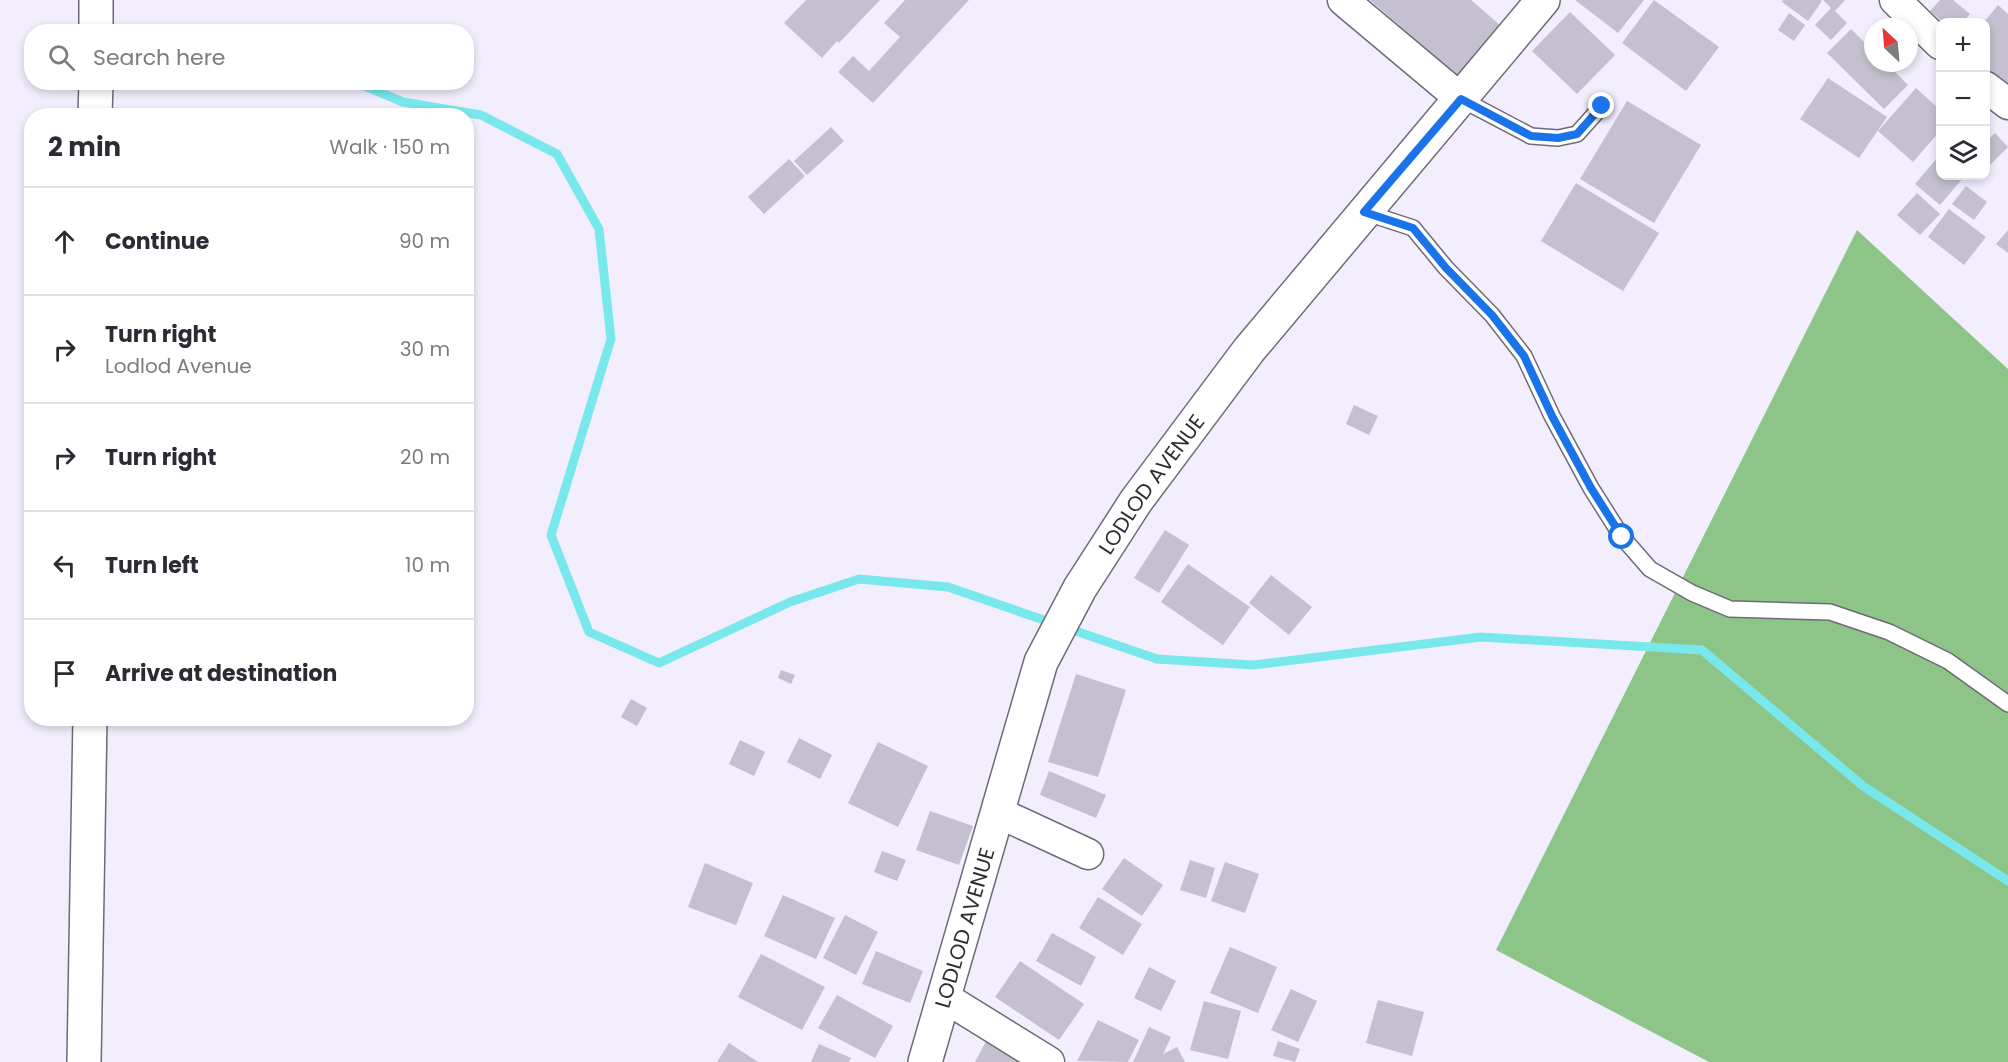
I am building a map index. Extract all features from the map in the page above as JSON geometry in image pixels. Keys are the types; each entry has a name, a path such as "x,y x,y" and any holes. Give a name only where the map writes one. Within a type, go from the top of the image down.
{"main road":[{"path":"96,0 96,24"},
{"name":"LODLOD AVENUE","path":"925,1062 1041,662 1080,588 1136,501 1249,350 1543,0"},
{"path":"95,108 96,90"},
{"path":"84,1062 90,726"}],"street":[{"path":"1343,0 1461,99"},
{"path":"1895,0 1936,39"},
{"path":"1990,90 2008,104"},
{"path":"997,812 1088,854"},
{"path":"944,997 1049,1062"}],"lane":[{"path":"1461,99 1531,136 1558,138 1577,134 1602,106"},
{"path":"1364,212 1413,228 1446,268 1492,315 1524,356 1552,416 1597,498 1622,537 1650,569 1692,593 1730,609 1830,612 1889,632 1948,661 2008,704"}],"green space":[{"path":"1857,230 2008,369 2008,1062 1709,1062 1496,950"}],"building":[{"path":"806,0 880,0 822,58 784,23"},
{"path":"905,0 969,0 873,103 838,72 853,56 869,71 900,37 884,23"},
{"path":"1370,0 1471,0 1501,26 1457,76"},
{"path":"1575,0 1644,0 1618,33"},
{"path":"1654,0 1719,47 1686,91 1622,43"},
{"path":"1783,0 1822,1 1808,21 1782,2"},
{"path":"1823,0 1845,0 1835,11 1847,23 1831,40 1815,25 1831,8"},
{"path":"1940,0 1953,0 1970,14 1966,18 1938,18 1930,11"},
{"path":"1998,5 2008,14 2008,89 1990,73 1990,18 1987,18"},
{"path":"1570,12 1615,55 1577,94 1532,51"},
{"path":"1789,13 1805,25 1794,41 1778,30"},
{"path":"1851,29 1864,42 1864,72 1895,72 1908,85 1884,109 1827,53"},
{"path":"1828,78 1887,117 1859,158 1800,119"},
{"path":"1916,88 1936,106 1936,136 1913,162 1878,131"},
{"path":"1627,101 1701,145 1654,223 1580,179"},
{"path":"831,127 844,141 807,175 794,161"},
{"path":"1995,133 2008,147 1990,165 1990,138"},
{"path":"789,159 805,176 764,214 748,197"},
{"path":"1936,159 1936,180 1961,180 1940,205 1915,184"},
{"path":"1576,183 1659,233 1623,291 1541,241"},
{"path":"1966,186 1987,202 1974,220 1952,204"},
{"path":"1917,193 1940,214 1920,235 1897,215"},
{"path":"1949,209 1986,237 1964,265 1928,237"},
{"path":"2008,230 2008,253 1996,244"},
{"path":"1354,405 1378,416 1369,435 1346,424"},
{"path":"1165,530 1189,545 1159,593 1134,578"},
{"path":"1188,564 1250,607 1223,645 1161,602"},
{"path":"1271,575 1312,607 1289,635 1249,603"},
{"path":"781,670 795,675 791,684 778,678"},
{"path":"1076,674 1126,690 1098,777 1048,762"},
{"path":"631,699 647,708 637,726 621,717"},
{"path":"799,738 832,755 820,779 787,762"},
{"path":"740,740 765,752 754,776 729,764"},
{"path":"878,742 928,766 898,827 848,803"},
{"path":"1049,771 1106,795 1096,818 1040,795"},
{"path":"930,811 973,826 959,865 916,850"},
{"path":"882,851 906,860 897,881 874,872"},
{"path":"1124,858 1163,885 1142,916 1102,889"},
{"path":"1190,860 1215,868 1206,898 1180,890"},
{"path":"1225,862 1259,874 1245,913 1211,901"},
{"path":"705,863 753,883 736,925 688,907"},
{"path":"783,895 835,918 816,959 764,936"},
{"path":"1098,897 1142,924 1123,955 1079,928"},
{"path":"845,915 878,932 856,975 823,958"},
{"path":"1052,933 1096,957 1081,986 1036,961"},
{"path":"1230,947 1277,967 1258,1013 1210,993"},
{"path":"876,951 923,971 910,1003 862,984"},
{"path":"761,954 825,987 802,1030 738,997"},
{"path":"1020,961 1084,1004 1059,1040 995,997"},
{"path":"1149,967 1176,981 1161,1011 1134,998"},
{"path":"1291,989 1317,1001 1298,1042 1271,1030"},
{"path":"837,995 893,1026 875,1058 818,1028"},
{"path":"1378,1000 1424,1012 1412,1056 1366,1043"},
{"path":"1204,1001 1241,1011 1228,1059 1190,1050"},
{"path":"1098,1020 1139,1040 1128,1062 1077,1061"},
{"path":"1149,1027 1171,1037 1163,1054 1177,1047 1185,1062 1133,1062"},
{"path":"990,1034 1042,1062 975,1062"},
{"path":"1278,1041 1300,1049 1295,1062 1273,1056"},
{"path":"729,1043 758,1062 717,1062"},
{"path":"819,1044 851,1058 849,1062 811,1062"}],"waterway":[{"path":"374,90 403,102 439,108"},
{"path":"474,114 481,115 557,154 599,229 611,339 551,535 589,632 659,663 790,602 859,579 948,587 1157,659 1253,665 1481,637 1702,650 1863,786 2008,881"}],"route":[{"path":"1602,106 1577,134 1558,138 1531,136 1461,99 1364,212 1413,228 1446,268 1492,315 1524,356 1552,416 1591,488 1622,537"}]}
